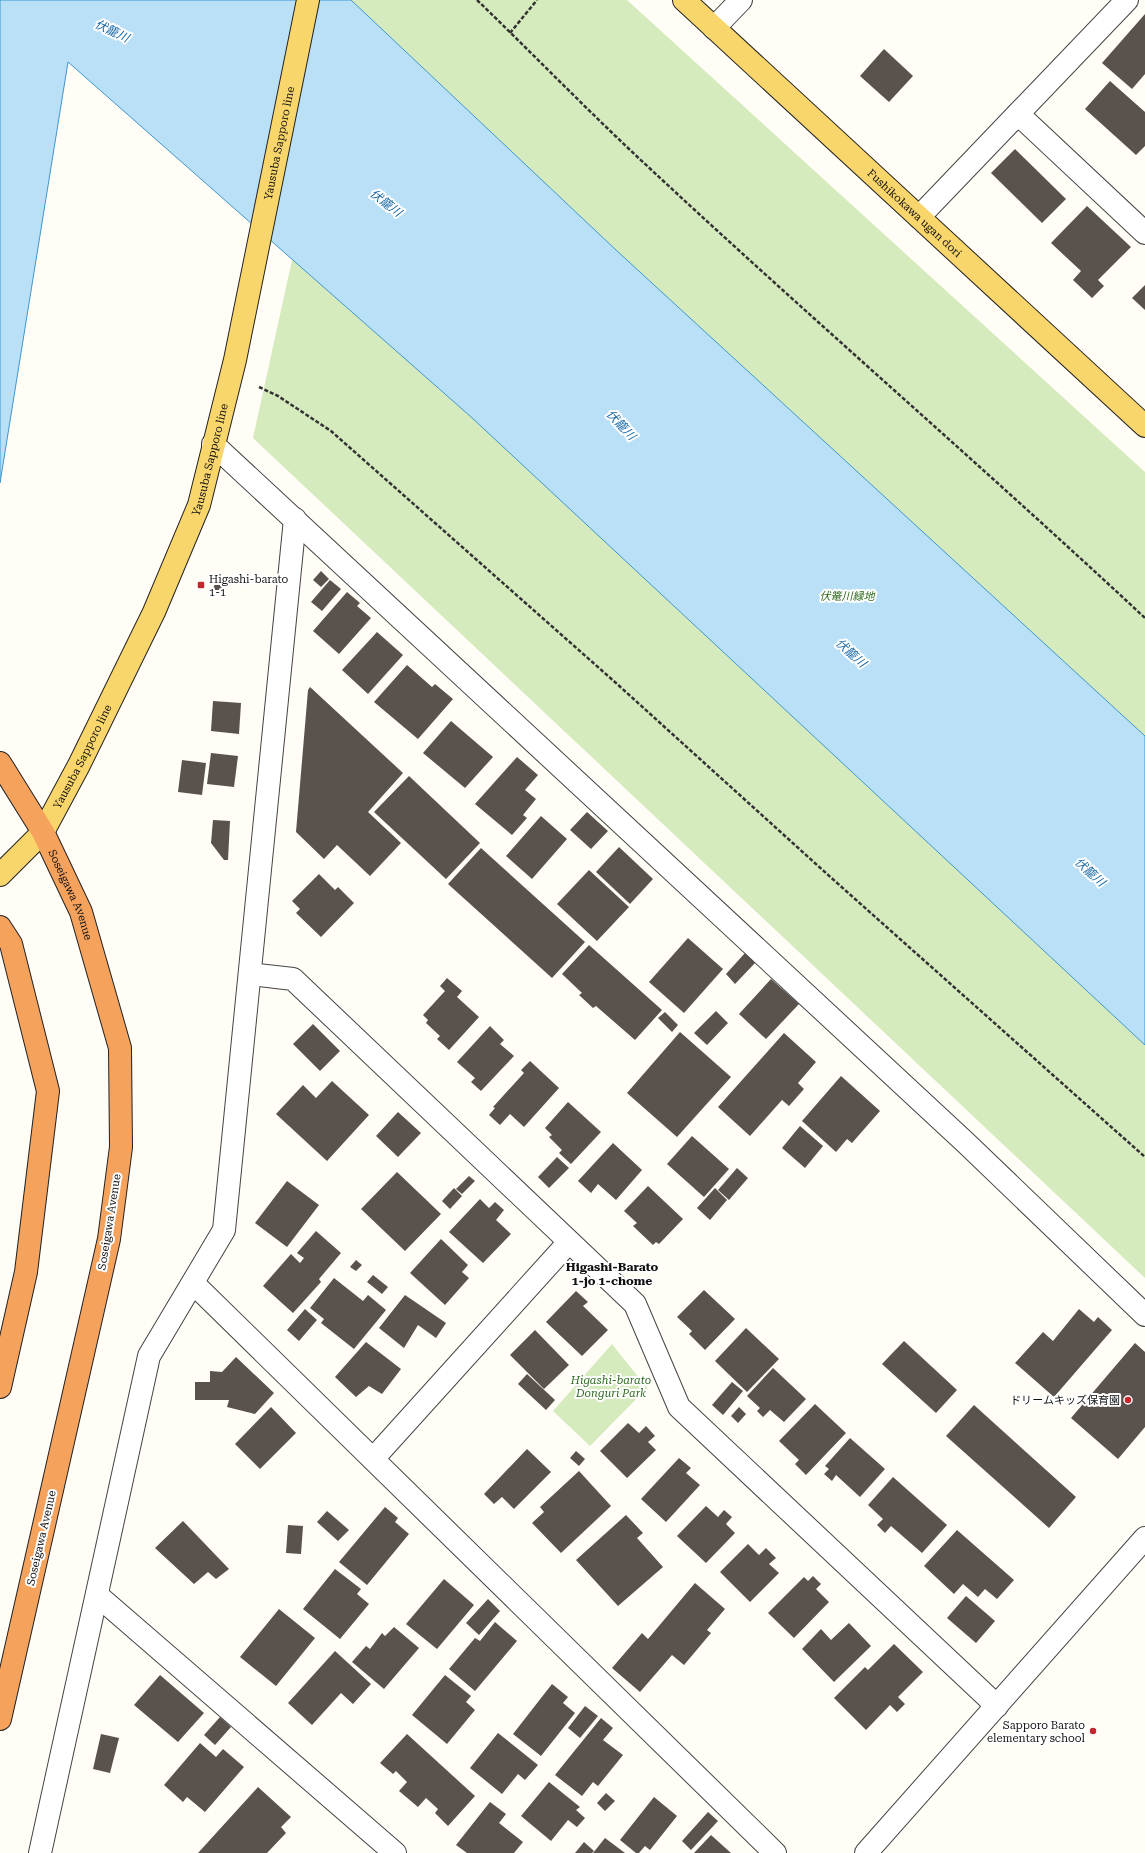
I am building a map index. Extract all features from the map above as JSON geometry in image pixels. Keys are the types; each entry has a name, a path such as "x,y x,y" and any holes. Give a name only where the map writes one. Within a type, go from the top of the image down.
{"highway":[{"name":"Soseigawa Avenue","path":"0,763 43,832 81,912 120,1048 121,1147 109,1239 0,1719"},
{"path":"0,927 10,944 48,1091 26,1272 0,1386"}],"main road":[{"name":"Yausuba Sapporo line","path":"0,875 43,832 79,765 154,612 199,505 235,360 308,0"},
{"name":"Fushikokawa ugan dori","path":"684,0 1145,426"}],"street":[{"path":"714,28 740,0"},
{"path":"919,217 1126,0"},
{"path":"1018,114 1145,233"},
{"path":"213,444 966,1143 1145,1315"},
{"path":"40,1853 149,1356 224,1230 295,519"},
{"path":"250,974 293,979 635,1304 679,1407 997,1706"},
{"path":"373,1459 569,1242"},
{"path":"193,1283 775,1853"},
{"path":"866,1853 1145,1538"},
{"path":"96,1595 395,1853"}],"path":[{"path":"477,0 643,162 807,312 1018,500 1145,618"},
{"path":"510,33 537,0"},
{"path":"257,386 278,396 331,431 616,683 826,874 1145,1157"}],"green space":[{"name":"伏篭川緑地","path":"349,0 627,0 1145,472 1145,1278 253,438"},
{"name":"Higashi-barato Donguri Park","path":"612,1344 647,1388 590,1446 553,1411"}],"water":[{"name":"伏籠川","path":"0,0 351,0 616,250 1145,736 1145,1045 470,416 68,62 0,483"}],"building":[{"path":"1145,14 1145,74 1132,89 1102,63"},
{"path":"884,49 913,76 889,102 860,76"},
{"path":"1110,81 1145,112 1145,146 1136,155 1085,109"},
{"path":"1015,149 1066,199 1042,223 991,173"},
{"path":"1087,206 1131,247 1098,280 1104,286 1092,298 1073,280 1081,271 1051,243"},
{"path":"1145,285 1145,310 1132,298"},
{"path":"321,571 329,579 321,587 313,580"},
{"path":"218,575 228,578 224,593 213,589"},
{"path":"330,580 341,589 322,611 311,602"},
{"path":"347,592 360,603 357,606 371,618 339,654 313,631"},
{"path":"377,632 403,655 368,694 342,670"},
{"path":"407,665 432,687 435,684 453,699 418,739 374,702"},
{"path":"310,687 403,773 368,812 401,843 370,876 337,845 324,859 296,832 308,690"},
{"path":"213,701 241,703 239,734 211,731"},
{"path":"451,721 493,757 465,788 423,753"},
{"path":"211,753 238,756 234,787 207,784"},
{"path":"517,757 538,775 525,790 536,799 523,815 527,818 512,835 475,804"},
{"path":"182,760 206,763 202,795 178,792"},
{"path":"409,776 480,843 446,879 374,812"},
{"path":"587,812 608,831 591,849 570,830"},
{"path":"541,816 567,839 532,879 506,856"},
{"path":"213,820 230,821 228,860 224,860 211,843"},
{"path":"619,847 653,879 630,904 596,872"},
{"path":"481,848 585,942 552,978 448,884"},
{"path":"589,870 629,907 597,941 557,904"},
{"path":"319,874 335,890 338,887 354,903 321,937 296,913 300,909 292,901"},
{"path":"688,938 723,969 684,1013 649,982"},
{"path":"589,945 662,1010 635,1040 596,1006 593,1008 579,995 582,993 562,974"},
{"path":"745,953 755,963 735,984 726,974"},
{"path":"447,978 462,991 457,997 479,1017 449,1050 437,1039 440,1036 426,1023 428,1020 423,1015 445,991 440,986"},
{"path":"771,979 799,1004 766,1039 739,1014"},
{"path":"716,1011 728,1023 707,1045 694,1033"},
{"path":"665,1012 678,1025 672,1032 658,1018"},
{"path":"313,1024 340,1051 320,1071 293,1044"},
{"path":"490,1026 504,1040 500,1044 514,1056 481,1091 471,1082 475,1078 457,1062"},
{"path":"680,1032 731,1077 677,1137 627,1093"},
{"path":"784,1033 816,1062 798,1083 804,1089 789,1106 782,1100 750,1136 718,1107"},
{"path":"530,1061 559,1088 524,1127 510,1114 500,1125 489,1115 495,1108 493,1107 524,1073 521,1070"},
{"path":"841,1076 880,1111 852,1143 847,1139 836,1152 802,1121"},
{"path":"332,1081 369,1115 327,1161 276,1114 303,1085 316,1098"},
{"path":"568,1102 601,1132 571,1164 559,1153 562,1150 549,1137 552,1135 545,1128"},
{"path":"398,1112 421,1133 398,1157 376,1136"},
{"path":"800,1126 823,1146 805,1168 782,1148"},
{"path":"692,1136 729,1169 704,1197 667,1164"},
{"path":"613,1143 642,1170 616,1200 598,1184 591,1193 578,1181"},
{"path":"557,1157 569,1168 549,1188 538,1177"},
{"path":"737,1168 748,1178 729,1200 718,1190"},
{"path":"397,1172 441,1214 405,1251 361,1209"},
{"path":"469,1176 475,1181 462,1194 456,1189"},
{"path":"287,1181 319,1205 287,1247 255,1223"},
{"path":"648,1186 683,1219 659,1244 656,1242 653,1245 633,1226 637,1223 624,1211"},
{"path":"454,1188 462,1196 450,1209 442,1201"},
{"path":"715,1188 727,1200 710,1220 697,1208"},
{"path":"480,1199 489,1208 495,1202 504,1210 496,1220 511,1234 483,1263 449,1232"},
{"path":"316,1231 341,1253 319,1279 321,1282 293,1313 263,1286 291,1254 300,1263 304,1258 297,1253"},
{"path":"441,1239 468,1265 462,1272 469,1278 445,1305 410,1273"},
{"path":"356,1260 362,1265 356,1271 350,1267"},
{"path":"373,1275 388,1287 382,1294 367,1282"},
{"path":"334,1278 363,1301 368,1295 386,1310 354,1349 321,1323 324,1319 310,1308"},
{"path":"704,1290 735,1319 705,1350 689,1334 692,1331 677,1317"},
{"path":"576,1291 588,1302 583,1306 608,1330 582,1356 546,1322"},
{"path":"405,1295 446,1323 436,1338 418,1325 404,1348 379,1328"},
{"path":"305,1309 317,1320 299,1341 287,1330"},
{"path":"1079,1309 1094,1322 1098,1317 1112,1330 1054,1397 1015,1363 1043,1332 1053,1341"},
{"path":"746,1328 779,1359 747,1392 715,1361"},
{"path":"535,1330 569,1365 544,1389 510,1355"},
{"path":"904,1341 957,1390 936,1413 882,1364"},
{"path":"366,1342 401,1369 382,1394 369,1386 356,1397 335,1377"},
{"path":"1135,1343 1145,1352 1145,1427 1118,1459 1071,1418"},
{"path":"236,1357 274,1393 255,1414 227,1407 229,1400 195,1400 195,1382 210,1382 210,1371 222,1372"},
{"path":"773,1368 806,1399 784,1422 770,1410 763,1417 757,1411 760,1408 747,1396"},
{"path":"527,1374 555,1400 546,1410 518,1384"},
{"path":"732,1382 743,1391 723,1415 712,1405"},
{"path":"815,1404 846,1433 806,1475 795,1464 799,1460 779,1441"},
{"path":"974,1405 1076,1497 1049,1528 946,1436"},
{"path":"271,1407 296,1433 260,1469 235,1444"},
{"path":"739,1407 746,1414 738,1423 731,1416"},
{"path":"628,1423 639,1433 646,1426 655,1436 648,1442 656,1450 627,1478 600,1451"},
{"path":"850,1438 885,1469 860,1497 836,1475 832,1481 824,1474 829,1469 825,1466"},
{"path":"527,1449 551,1472 514,1509 502,1497 494,1504 484,1494"},
{"path":"576,1451 585,1459 579,1466 570,1458"},
{"path":"679,1458 691,1468 686,1473 700,1485 666,1522 641,1499"},
{"path":"579,1471 611,1506 561,1553 532,1523 544,1512 540,1507"},
{"path":"893,1477 947,1525 922,1553 891,1526 885,1533 877,1525 883,1519 868,1505"},
{"path":"706,1506 718,1517 724,1510 732,1517 726,1524 735,1533 706,1563 677,1536"},
{"path":"385,1507 398,1518 395,1522 409,1534 367,1585 339,1562"},
{"path":"327,1511 349,1530 338,1541 317,1522"},
{"path":"626,1515 643,1533 637,1538 663,1567 618,1606 576,1560"},
{"path":"183,1521 229,1569 216,1579 208,1572 194,1584 155,1548"},
{"path":"288,1525 303,1526 301,1554 286,1553"},
{"path":"957,1530 1014,1580 997,1599 985,1589 978,1597 963,1584 954,1594 924,1566"},
{"path":"748,1544 759,1555 766,1548 776,1558 769,1564 779,1573 750,1602 720,1572"},
{"path":"335,1569 361,1589 357,1594 369,1604 340,1639 303,1609"},
{"path":"813,1576 821,1584 816,1589 829,1602 794,1638 768,1613 804,1577 808,1581"},
{"path":"444,1579 474,1605 437,1649 406,1624"},
{"path":"695,1583 725,1609 707,1630 711,1633 684,1665 672,1655 640,1692 612,1668 642,1633 648,1639"},
{"path":"966,1596 995,1621 976,1643 947,1618"},
{"path":"488,1599 500,1611 479,1635 466,1623"},
{"path":"279,1609 315,1638 276,1686 240,1657"},
{"path":"495,1622 517,1641 475,1691 449,1669 475,1638 480,1641"},
{"path":"849,1623 871,1646 834,1682 802,1649 821,1629 831,1640"},
{"path":"394,1627 419,1648 384,1689 352,1662 366,1646 370,1649 382,1633 385,1636"},
{"path":"894,1644 923,1672 898,1697 905,1704 897,1712 890,1705 866,1730 834,1698 865,1667 868,1670"},
{"path":"335,1651 371,1684 353,1704 341,1693 312,1725 288,1703"},
{"path":"160,1675 204,1713 178,1742 134,1705"},
{"path":"445,1675 471,1696 466,1702 475,1710 447,1744 412,1715"},
{"path":"552,1684 568,1697 563,1703 575,1713 541,1756 513,1734"},
{"path":"585,1706 598,1716 580,1738 568,1728"},
{"path":"220,1717 231,1727 215,1745 204,1735"},
{"path":"601,1718 613,1728 603,1740 623,1755 598,1786 593,1782 582,1796 555,1775"},
{"path":"498,1733 538,1765 525,1780 518,1774 502,1794 470,1768"},
{"path":"101,1734 119,1738 110,1773 93,1769"},
{"path":"407,1734 475,1796 448,1826 435,1813 438,1809 426,1798 418,1807 399,1791 407,1782 396,1771 393,1774 380,1763"},
{"path":"200,1743 216,1757 223,1749 244,1767 205,1812 187,1797 183,1802 164,1785"},
{"path":"549,1782 580,1807 576,1810 585,1818 577,1827 568,1820 551,1841 521,1816"},
{"path":"258,1787 291,1817 281,1827 286,1833 267,1853 198,1853"},
{"path":"606,1793 615,1801 605,1811 597,1803"},
{"path":"654,1797 677,1816 650,1850 645,1846 639,1853 636,1853 620,1840"},
{"path":"490,1802 506,1814 499,1823 523,1842 514,1853 467,1853 456,1845"},
{"path":"708,1812 718,1821 691,1850 682,1841"},
{"path":"711,1835 731,1853 694,1853"},
{"path":"605,1838 625,1853 593,1853"},
{"path":"584,1842 594,1851 592,1853 575,1853"}],"place":[{"name":"Higashi-barato 1-1","path":"201,585"},
{"name":"ドリームキッズ保育園","path":"1128,1400"},
{"name":"Sapporo Barato elementary school","path":"1093,1731"}],"district":[{"name":"Higashi-Barato 1-jo 1-chome","path":"612,1274"}]}
